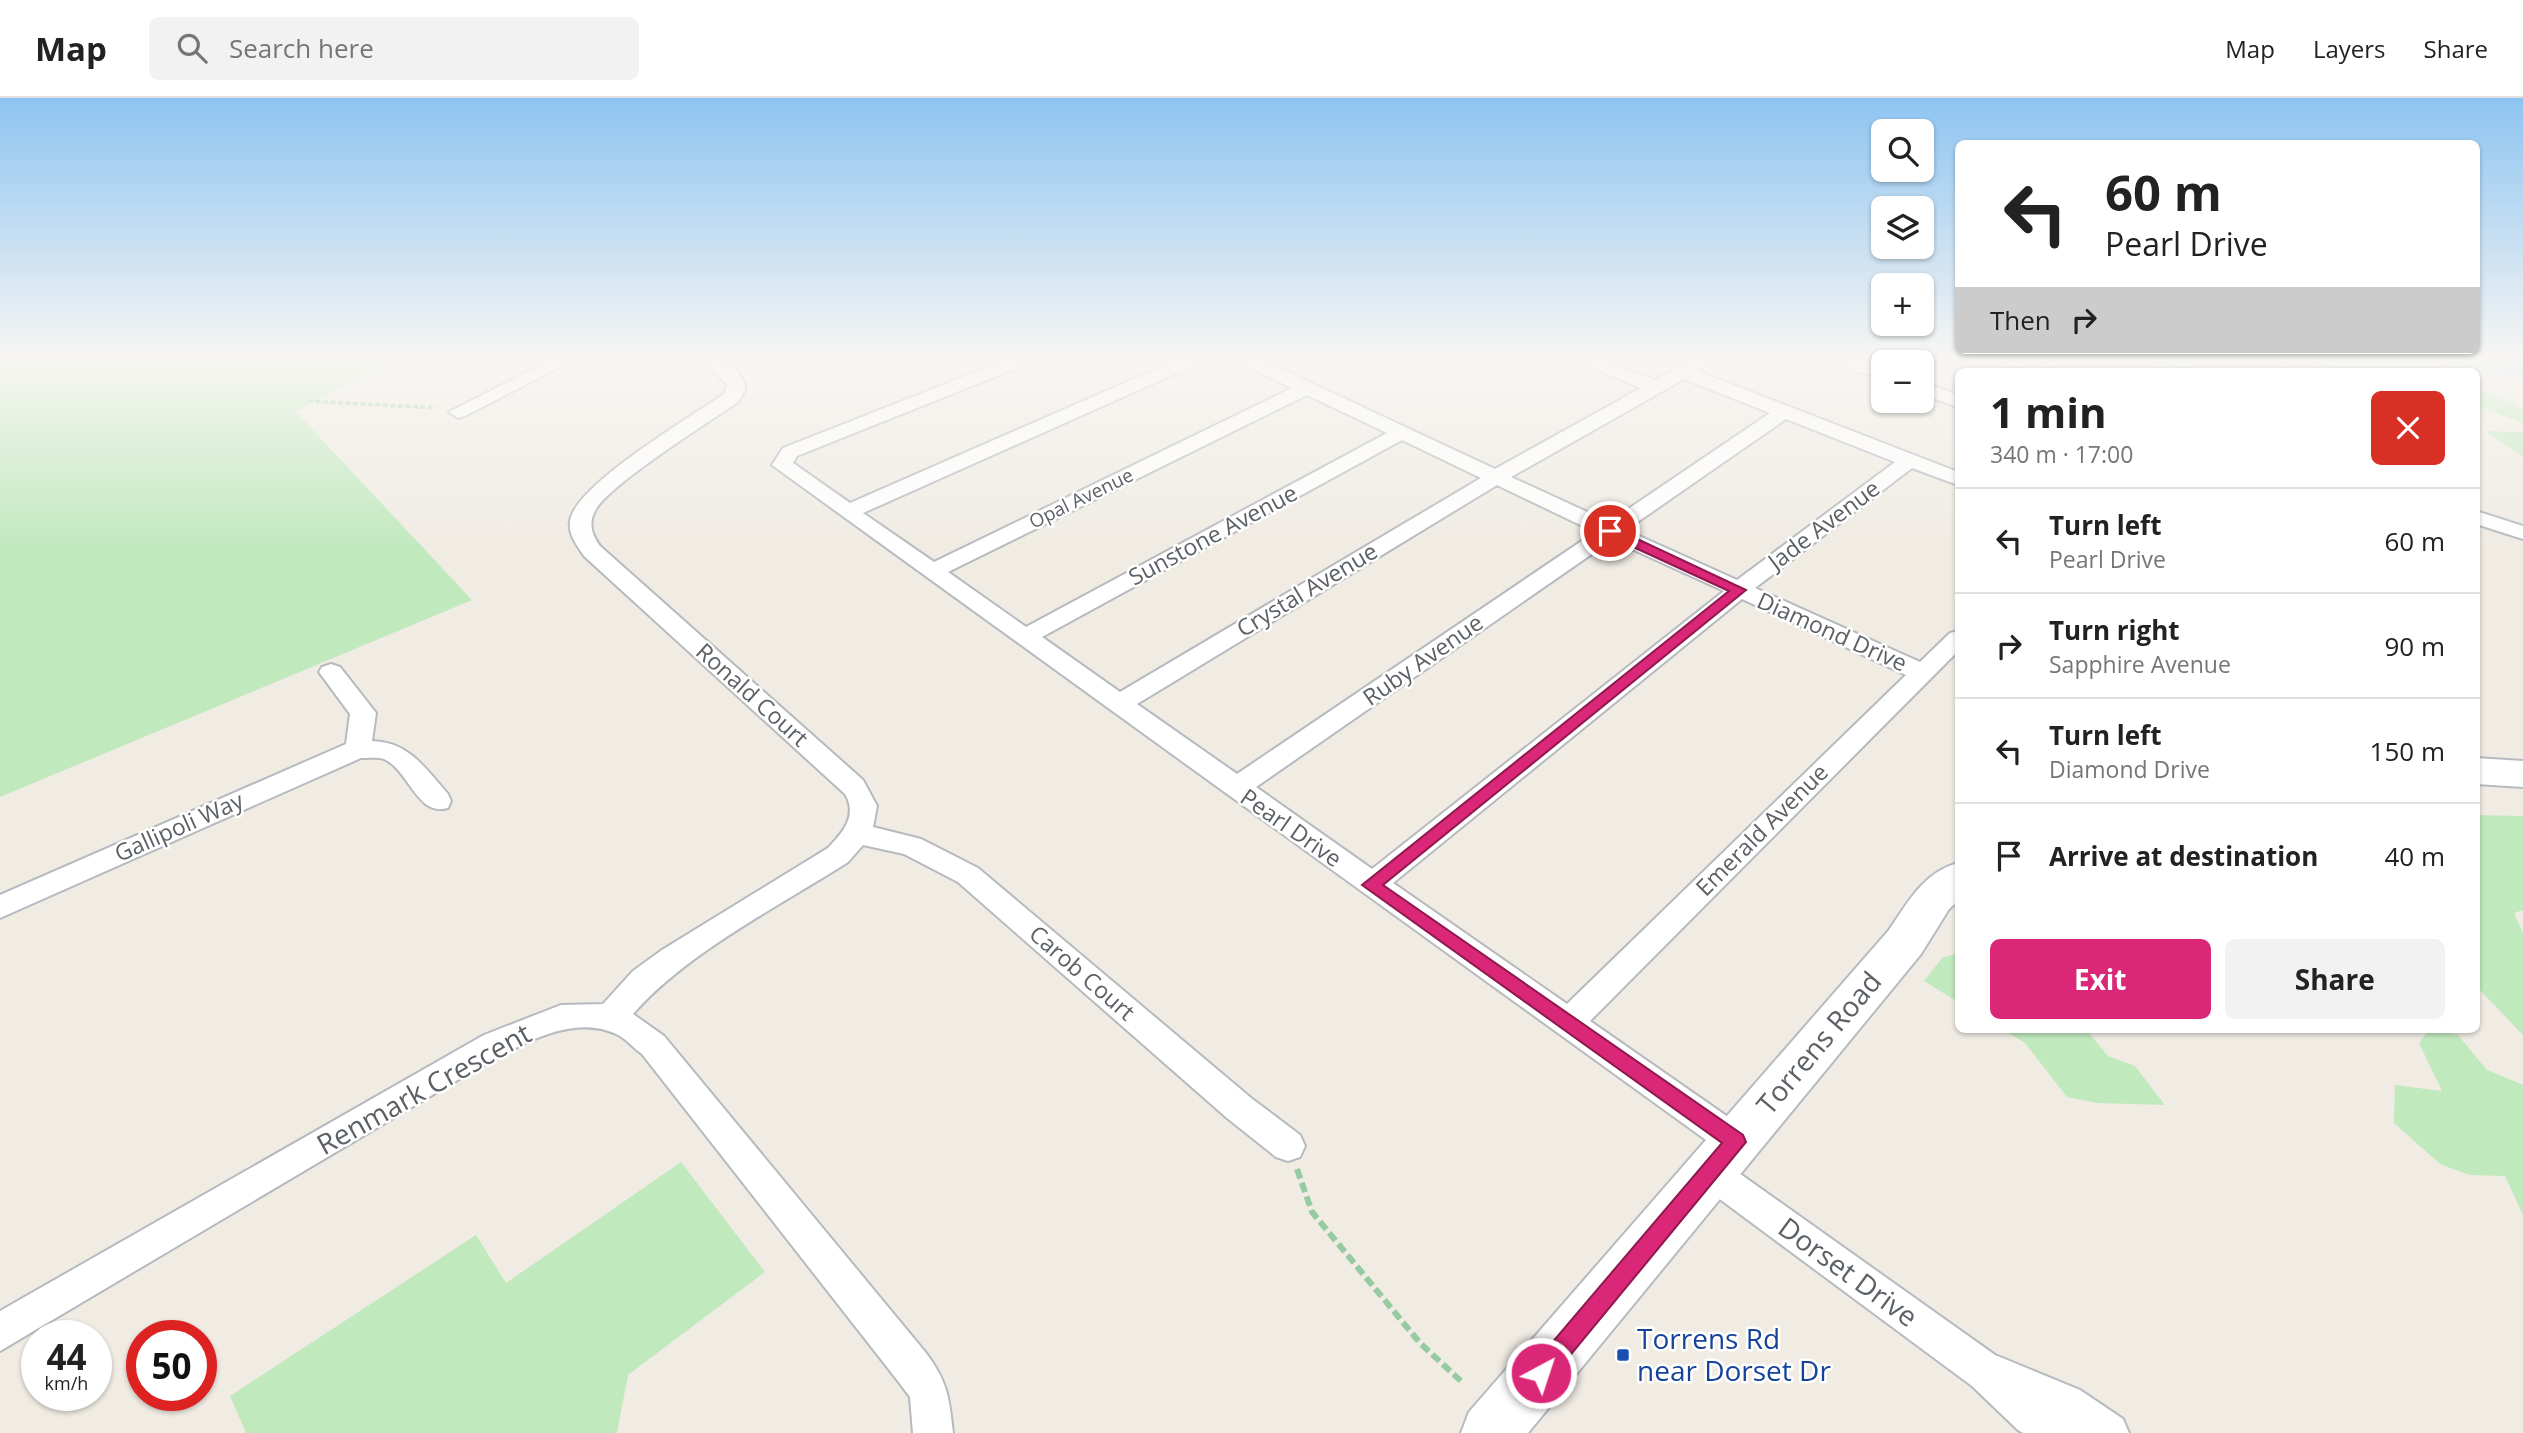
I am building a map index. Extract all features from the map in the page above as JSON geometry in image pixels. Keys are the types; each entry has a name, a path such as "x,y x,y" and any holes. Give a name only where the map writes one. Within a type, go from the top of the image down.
{"main road":[{"path":"2480,771 2523,774"},
{"path":"2480,785 2523,783"},
{"name":"Torrens Road","path":"1490,1433 1905,942 1934,898 1955,880"},
{"name":"Torrens Road","path":"1905,942 1955,906"}],"street":[{"name":"Ronald Court","path":"696,422 601,489 586,505 580,521 582,538 592,551 853,787 864,800 858,834"},
{"name":"Pearl Drive","path":"865,422 790,452 782,465 1568,1023 1723,1157"},
{"path":"847,512 1050,422"},
{"name":"Opal Avenue","path":"931,572 1236,422"},
{"name":"Diamond Drive","path":"1383,422 1610,531 1921,672"},
{"name":"Crystal Avenue","path":"1119,704 1496,477 1593,422"},
{"name":"Ruby Avenue","path":"1236,789 1769,422"},
{"path":"1811,422 1955,478"},
{"path":"1848,422 1955,462"},
{"name":"Sunstone Avenue","path":"1023,638 1403,432"},
{"name":"Jade Avenue","path":"1371,885 1739,590 1910,460"},
{"path":"2480,518 2523,533"},
{"name":"Emerald Avenue","path":"1568,1023 1955,641"},
{"path":"331,673 363,713 358,749 388,750 405,761 438,801"},
{"name":"Gallipoli Way","path":"0,907 358,749"},
{"path":"610,1018 644,980 673,958 838,855 858,834"},
{"name":"Carob Court","path":"858,834 911,846 968,875 1239,1108 1288,1146"},
{"name":"Renmark Crescent","path":"0,1332 456,1065 527,1030 570,1016 610,1018 630,1026 653,1045 912,1367 929,1390 933,1433"},
{"name":"Dorset Drive","path":"1723,1157 1986,1372 2032,1416 2060,1433"},
{"name":"Dorset Drive","path":"1986,1372 2041,1388 2076,1408 2109,1433"}],"path":[{"path":"1288,1146 1312,1212 1420,1343 1462,1382"}],"green space":[{"path":"0,422 306,422 472,600 0,797"},
{"path":"2485,431 2523,432 2523,456"},
{"path":"2480,815 2523,816 2523,910 2514,913 2523,933 2523,1035 2480,990"},
{"path":"1955,954 1955,1000 1924,981 1942,958"},
{"path":"2009,1033 2089,1033 2108,1056 2135,1066 2165,1105 2097,1103 2067,1097 2025,1043"},
{"path":"2427,1033 2458,1035 2487,1070 2523,1085 2523,1215 2505,1176 2469,1175 2440,1164 2394,1123 2395,1085 2442,1091 2419,1043"},
{"path":"681,1162 765,1272 628,1375 617,1433 246,1433 230,1396 476,1235 506,1283"}],"place":[{"name":"Torrens Rd near Dorset Dr","path":"1623,1355"}],"route":[{"path":"1541,1373 1736,1142 1371,885 1739,590 1610,531"}]}
